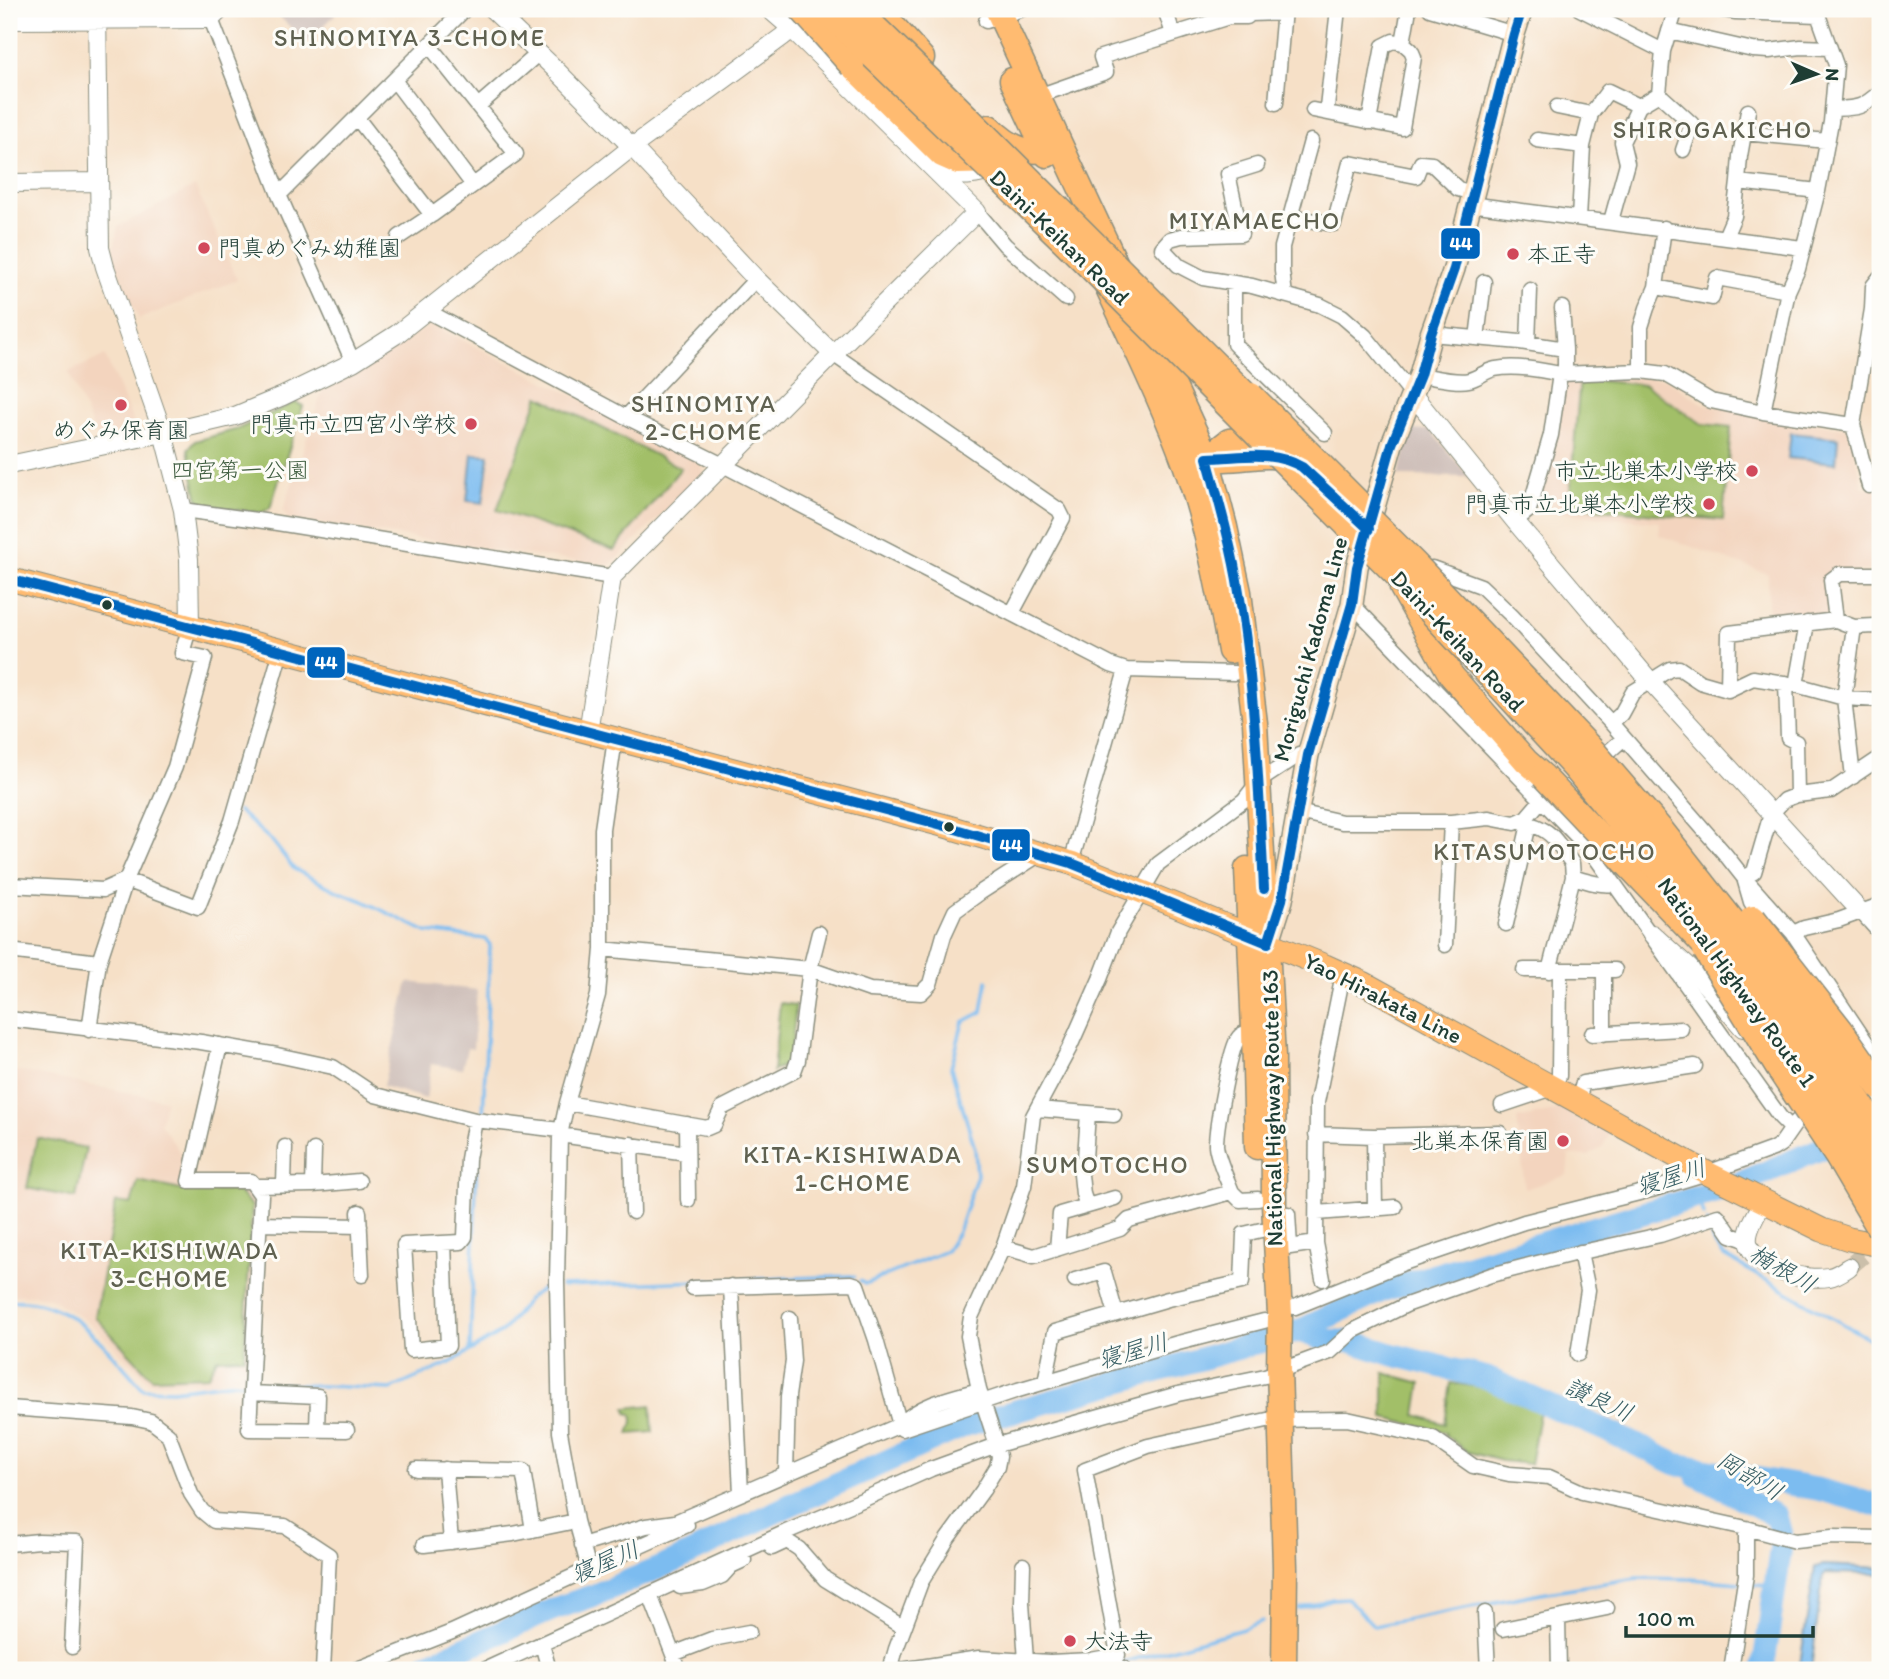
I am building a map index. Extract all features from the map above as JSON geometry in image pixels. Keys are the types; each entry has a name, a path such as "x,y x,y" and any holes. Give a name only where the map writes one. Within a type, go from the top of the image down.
{"highway":[{"name":"National Highway Route 1","path":"816,9 1066,247 1218,397 1392,574 1573,770 1662,878 1750,992 1880,1187"},
{"name":"Daini-Keihan Road","path":"825,9 1087,263 1395,572 1575,767 1748,980 1880,1179"},
{"name":"National Highway Route 1","path":"857,9 959,104 1408,552 1594,748 1732,913 1814,1026 1880,1126"},
{"name":"Daini-Keihan Road","path":"857,9 1414,564 1593,752 1661,831 1767,966 1880,1134"},
{"path":"878,9 911,47 1002,140 1025,151 1053,148"},
{"name":"National Highway Route 163","path":"997,13 1038,96 1053,148"},
{"name":"National Highway Route 163","path":"997,13 1150,381 1196,461 1225,527 1239,592 1255,723 1251,791 1259,939 1273,1057 1264,1214"},
{"path":"796,19 852,66 942,155 958,162 1010,160 1053,148"},
{"path":"1196,461 1266,454 1290,459 1406,544 1433,568 1612,760 1623,783"},
{"name":"National Highway Route 163","path":"1196,461 1234,673 1251,791 1274,887 1259,939 1254,1031 1264,1214 1274,1314 1271,1670"},
{"path":"1372,520 1451,675 1526,761 1750,992"},
{"path":"1610,808 1706,949 1779,1068 1837,1155 1880,1228"},
{"path":"1661,831 1755,921 1840,1030 1880,1087"},
{"name":"National Highway Route 163","path":"1274,1420 1285,1577 1284,1670"}],"main road":[{"name":"Moriguchi Kadoma Line","path":"1274,887 1298,812 1308,755 1352,604 1357,567 1392,444 1413,395 1454,269 1522,9"},
{"name":"Yao Hirakata Line","path":"9,579 942,825 1071,863 1343,974 1451,1030 1707,1173 1822,1230 1880,1245"}],"street":[{"path":"279,195 465,9"},
{"path":"492,9 632,147 756,279 833,354 1059,510 1063,518 1012,613"},
{"path":"769,9 796,19 1005,245 1066,299"},
{"path":"9,465 235,416 314,383 353,362 397,334 632,147 782,37 796,19 816,9"},
{"path":"1166,9 1173,34"},
{"path":"1338,9 1320,109 1369,122 1402,128 1414,57 1403,43 1393,41 1383,46 1369,122"},
{"path":"1403,43 1409,9"},
{"path":"1433,9 1514,34"},
{"path":"1580,9 1663,51"},
{"path":"1659,94 1663,51 1676,9"},
{"path":"1718,9 1736,12 1817,12 1836,65 1832,109 1818,191 1798,269 1788,292 1763,412"},
{"path":"1038,96 1105,72 1101,57 1229,17 1284,11 1276,103"},
{"path":"89,1030 99,962 126,880 175,767 205,658 182,653 190,626 190,559 183,510 154,403 100,248 98,14"},
{"path":"9,20 98,14 216,14 279,195 353,362"},
{"path":"1669,31 1753,50 1830,47"},
{"path":"399,237 516,154 429,45"},
{"path":"478,106 539,53"},
{"path":"394,80 473,185"},
{"path":"1579,218 1583,146 1591,114 1608,91 1639,106"},
{"path":"1832,109 1857,108 1880,92"},
{"path":"1611,221 1627,163 1622,142 1639,106 1659,94"},
{"path":"1659,94 1692,124 1683,150"},
{"path":"1557,107 1591,114"},
{"path":"1725,237 1734,216 1748,111"},
{"path":"357,118 432,215"},
{"path":"1744,133 1827,141"},
{"path":"1537,139 1583,146"},
{"path":"1284,295 1282,247 1311,141"},
{"path":"936,172 956,177 972,176 985,173 1010,160"},
{"path":"1289,217 1334,224 1350,163 1416,176 1421,163 1432,164 1458,189 1472,198 1579,218 1802,248"},
{"path":"1257,165 1228,174 1241,234 1181,236 1170,239 1162,248 1178,265 1203,278 1252,286 1320,305 1342,316 1365,336 1515,521 1650,681 1880,933"},
{"path":"9,183 99,182"},
{"path":"1738,182 1818,191"},
{"path":"588,732 612,578 977,212"},
{"path":"1641,371 1641,327 1656,287 1664,228"},
{"path":"1880,277 1873,285 1876,309 1865,348 1853,425 1869,486 1880,484"},
{"path":"1656,287 1712,298 1717,278 1788,292"},
{"path":"626,417 756,279"},
{"path":"1477,338 1483,282"},
{"path":"1234,283 1234,344 1325,433"},
{"path":"1528,343 1530,290"},
{"path":"1515,521 1529,510 1551,435 1563,374 1565,349 1562,308"},
{"path":"427,311 626,417 1111,665 1126,670 1234,673"},
{"path":"1432,334 1565,349"},
{"path":"1865,348 1880,349"},
{"path":"1420,375 1469,380 1485,372 1513,368 1563,374 1641,371 1665,374 1711,401 1763,412 1853,425"},
{"path":"183,510 612,578"},
{"path":"1433,568 1481,586 1611,723 1793,933 1880,1063"},
{"path":"1836,620 1831,580 1839,574 1880,574"},
{"path":"1352,604 1591,851 1780,1117 1793,1126"},
{"path":"1728,690 1729,633 1836,620 1854,627 1880,627"},
{"path":"1797,794 1796,742 1788,738 1791,684 1807,623"},
{"path":"1853,777 1844,698 1854,627"},
{"path":"9,885 103,890 126,880 198,907 232,821 281,651"},
{"path":"1611,723 1621,714 1633,692 1670,669 1679,668 1700,682 1728,690 1753,678 1791,684 1844,698 1880,700"},
{"path":"1071,863 1126,670"},
{"path":"1506,924 1528,821 1538,804 1546,804 1556,799 1624,738"},
{"path":"589,1569 576,1521 560,1432 557,1281 560,1132 598,995 602,949 602,829 615,739"},
{"path":"890,1670 921,1582 997,1467 997,1445 981,1395 968,1336 969,1325 1003,1247 1024,1186 1033,1116 1067,1053 1118,932 1158,864 1299,755 1308,755"},
{"path":"1744,878 1754,872 1771,814 1784,800 1797,794 1831,792 1880,758"},
{"path":"1298,812 1342,822 1451,822 1489,818 1515,823 1528,821 1549,832 1572,863 1573,877 1555,971 1559,1076 1553,1088 1502,1105"},
{"path":"1445,945 1451,822"},
{"path":"602,949 810,969 870,990 921,993 930,984 944,935 955,911 1040,854"},
{"path":"1573,877 1593,883 1614,884"},
{"path":"1744,878 1751,902 1802,975 1815,1019 1814,1026"},
{"path":"1793,933 1880,905"},
{"path":"567,1103 707,1128 714,1125 722,1108 794,1071 810,969 819,933"},
{"path":"1652,934 1699,977 1761,1050"},
{"path":"9,951 99,962"},
{"path":"1524,970 1609,970 1598,1034 1681,1029"},
{"path":"1323,1279 1316,1243 1315,1133 1319,1092 1343,974"},
{"path":"9,1019 220,1045 277,1055 333,1067 375,1095 475,1120 687,1153"},
{"path":"1254,1031 1243,1033 1235,1044 1225,1085 1216,1148 1232,1192 1240,1200 1264,1214 1288,1214 1290,1247 1316,1243"},
{"path":"220,1045 189,1181 251,1181 261,1195 249,1429 347,1430"},
{"path":"1578,1101 1583,1083 1696,1066"},
{"path":"355,1670 452,1632 901,1427 907,1417 939,1401 1045,1382 1178,1343 1295,1307 1401,1264 1524,1222 1707,1173 1773,1149 1781,1144 1800,1118 1880,1079"},
{"path":"1037,1109 1114,1115"},
{"path":"1087,1113 1085,1158 1080,1164 1087,1206"},
{"path":"443,1243 449,1346 411,1350 404,1245 461,1242 465,1237 468,1159 475,1120"},
{"path":"687,1124 688,1200"},
{"path":"1315,1133 1374,1136 1500,1133"},
{"path":"1374,1136 1375,1209"},
{"path":"631,1144 633,1212"},
{"path":"284,1185 285,1147"},
{"path":"313,1185 314,1150"},
{"path":"254,1186 359,1181"},
{"path":"1003,1247 1034,1256 1120,1228 1129,1220 1232,1192"},
{"path":"1057,1250 1060,1214 1115,1198"},
{"path":"1761,1199 1748,1241 1753,1253 1765,1263 1805,1278 1833,1277 1849,1267"},
{"path":"1317,1213 1395,1207"},
{"path":"1045,1382 1055,1332 1168,1299 1242,1282 1244,1234 1264,1214"},
{"path":"491,1669 786,1532 931,1469 997,1445 1178,1394 1274,1372 1330,1352 1353,1331 1406,1305 1490,1275 1660,1235 1718,1216 1731,1235 1748,1241"},
{"path":"260,1224 359,1219 362,1275"},
{"path":"1578,1354 1588,1290 1580,1252"},
{"path":"1075,1280 1104,1272 1116,1314"},
{"path":"693,1288 851,1283 857,1285 901,1427"},
{"path":"731,1286 741,1493"},
{"path":"786,1473 788,1396 793,1362 790,1318"},
{"path":"251,1387 318,1396 317,1429"},
{"path":"9,1408 132,1417 151,1421 168,1434 191,1494 202,1511 214,1521 285,1526 329,1555 323,1670"},
{"path":"901,1670 979,1658 1026,1666 1118,1655 1085,1470 1149,1446 1274,1420 1348,1419 1433,1438 1473,1466 1509,1474 1549,1478 1582,1492 1795,1541 1832,1536 1880,1538"},
{"path":"582,1545 646,1526 675,1522 786,1473 901,1427"},
{"path":"416,1469 523,1471 533,1530"},
{"path":"444,1469 451,1542"},
{"path":"424,1545 533,1530 576,1521"},
{"path":"1731,1670 1746,1575 1746,1528"},
{"path":"9,1544 39,1541 76,1542 72,1647"},
{"path":"680,1587 703,1584 722,1576 731,1566 787,1541 799,1549 825,1579 904,1628"},
{"path":"593,1629 718,1569 723,1561"},
{"path":"1023,1565 1022,1603 1026,1666"},
{"path":"652,1600 679,1670"},
{"path":"1503,1629 1607,1608"},
{"path":"1485,1613 1488,1670"},
{"path":"1558,1619 1559,1670"},
{"path":"673,1654 712,1639 749,1632"},
{"path":"542,1644 549,1670"},
{"path":"1092,1670 1123,1670"}],"shaded area":[{"path":"272,9 331,9 336,14 306,43"},
{"path":"195,186 237,280 139,319 111,256 118,227"},
{"name":"門真市立四宮小学校","path":"432,325 700,459 703,474 610,565 288,519 283,511 323,389"},
{"path":"105,356 137,430 97,437 68,372"},
{"name":"門真市立北巣本小学校","path":"1569,379 1666,379 1703,404 1848,429 1863,487 1880,489 1880,570 1837,572 1829,615 1768,624 1768,574 1659,535 1660,522 1539,511 1538,498 1564,385"},
{"path":"1412,430 1430,430 1469,477 1398,476"},
{"path":"408,982 477,990 473,1049 467,1048 462,1069 431,1064 426,1099 383,1086"},
{"path":"13,1070 166,1100 160,1123 186,1161 181,1186 245,1186 256,1197 246,1375 209,1383 150,1383 90,1323 52,1299 34,1295 9,1296 9,1093"},
{"name":"北巣本保育園","path":"1561,1104 1610,1133 1602,1148 1588,1156 1569,1155 1567,1175 1525,1189 1517,1119 1554,1111"}],"green space":[{"path":"1580,379 1645,385 1702,424 1731,427 1723,520 1569,506"},
{"path":"539,396 681,468 614,550 497,510"},
{"name":"四宮第一公園","path":"295,402 303,406 270,508 261,513 204,506 197,497 188,449 195,441 238,429"},
{"path":"780,1003 796,1005 790,1063 773,1071"},
{"path":"37,1138 86,1148 76,1198 27,1188"},
{"path":"138,1181 181,1190 238,1191 252,1206 244,1357 217,1358 208,1376 152,1378 95,1317 116,1202 131,1204"},
{"path":"1384,1373 1421,1383 1416,1415 1445,1424 1451,1383 1489,1388 1540,1410 1530,1464 1502,1461 1468,1452 1445,1435 1446,1432 1384,1418"},
{"path":"651,1405 653,1432 629,1434 633,1420 626,1408"}],"water":[{"path":"1791,433 1838,438 1836,463 1788,458"},
{"path":"472,454 489,455 483,503 467,501"},
{"path":"1824,1565 1880,1568 1880,1574 1827,1573 1823,1576 1811,1670 1799,1670 1815,1567"}],"waterway":[{"path":"238,811 273,842 294,869 427,932 486,939 490,945 483,1118"},
{"path":"860,1281 865,1284 946,1251 958,1232 977,1175 975,1149 951,1068 963,1022 982,1012 987,981"},
{"path":"470,1350 477,1155 482,1125"},
{"name":"寝屋川","path":"414,1670 554,1609 673,1562 966,1425 1299,1331 1384,1290 1731,1187 1844,1139"},
{"name":"楠根川","path":"1699,1197 1704,1215"},
{"name":"楠根川","path":"1707,1222 1713,1242 1724,1256 1880,1345"},
{"path":"561,1286 854,1277"},
{"path":"255,1383 391,1389 450,1363 503,1331 530,1297 544,1288 553,1287"},
{"path":"9,1301 31,1302 51,1307 69,1316 100,1341 143,1389 173,1390 235,1382 247,1383"},
{"name":"讃良川","path":"1299,1331 1325,1340 1353,1342 1487,1378 1676,1464 1817,1489 1880,1506"},
{"name":"岡部川","path":"1697,1475 1776,1516 1782,1539 1763,1670"},
{"path":"1299,1609 1332,1599 1347,1598 1374,1626 1541,1593 1637,1578 1741,1583"},
{"path":"1749,1584 1774,1587"},
{"path":"1119,1662 1243,1629 1262,1621"}],"tunnel":[{"path":"1849,1267 1880,1241"}],"transit line":[{"name":"44","path":"1268,943 1282,900 1308,755 1352,604 1357,567 1392,444 1420,375 1454,269 1522,9"},
{"name":"44","path":"1264,889 1249,666 1233,558 1207,458 1267,456 1290,461 1302,467 1369,529"},
{"name":"44","path":"9,579 942,825 1071,863 1268,943"}],"place":[{"name":"門真めぐみ幼稚園","path":"204,248"},
{"name":"本正寺","path":"1513,254"},
{"name":"めぐみ保育園","path":"121,405"},
{"name":"門真市立四宮小学校","path":"471,424"},
{"name":"市立北巣本小学校","path":"1752,471"},
{"name":"門真市立北巣本小学校","path":"1709,504"},
{"name":"北巣本保育園","path":"1563,1141"},
{"name":"大法寺","path":"1070,1641"}],"district":[{"name":"SHINOMIYA 3-CHOME","path":"410,38"},
{"name":"SHIROGAKICHO","path":"1713,130"},
{"name":"MIYAMAECHO","path":"1255,221"},
{"name":"SHINOMIYA 2-CHOME","path":"704,418"},
{"name":"KITASUMOTOCHO","path":"1545,852"},
{"name":"SUMOTOCHO","path":"1108,1165"},
{"name":"KITA-KISHIWADA 1-CHOME","path":"853,1169"},
{"name":"KITA-KISHIWADA 3-CHOME","path":"170,1265"}]}
